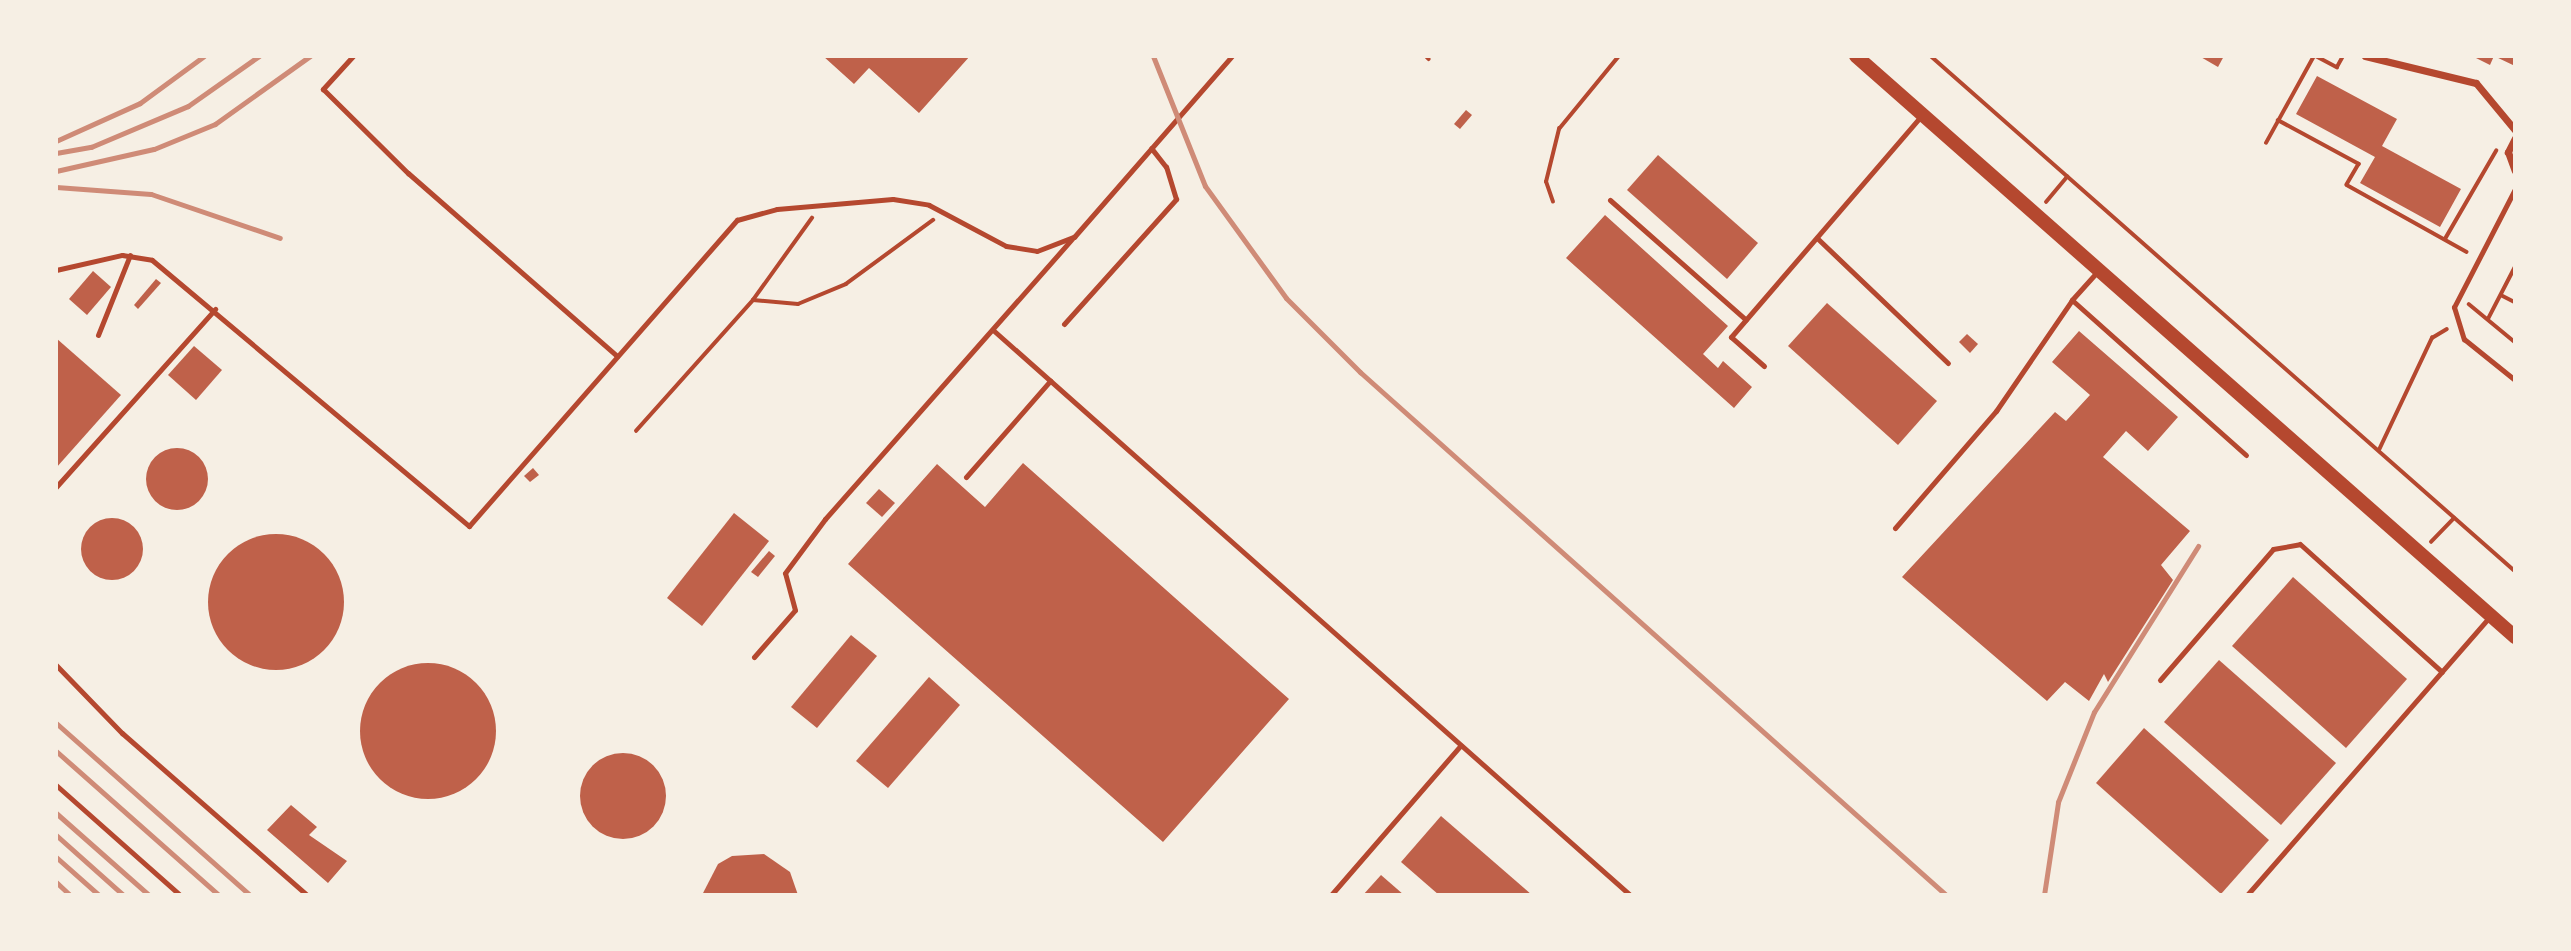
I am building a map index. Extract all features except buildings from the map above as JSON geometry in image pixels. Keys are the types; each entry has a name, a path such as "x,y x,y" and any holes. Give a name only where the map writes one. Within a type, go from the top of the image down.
{"main road":[{"path":"1856,56 2515,637"}],"street":[{"path":"2365,56 2476,83 2515,130"},
{"path":"2515,138 2508,152 2515,171"}],"lane":[{"path":"353,56 323,89 408,173 617,356"},
{"path":"754,657 795,610 785,573 1232,56"},
{"path":"1763,366 1731,337 1922,115"},
{"path":"1064,324 1176,200 1166,167 1151,148"},
{"path":"2515,189 2459,296 2455,324 2515,380"},
{"path":"56,270 130,255 171,272 469,526 737,220 821,205 893,199 943,212 1006,246 1037,251 1074,237"},
{"path":"1610,200 1746,320"},
{"path":"1817,238 1948,363"},
{"path":"99,335 130,255"},
{"path":"1895,528 1996,411 2072,300 2099,269"},
{"path":"2072,300 2246,456"},
{"path":"56,487 215,309"},
{"path":"993,330 1630,895"},
{"path":"966,477 1050,381"},
{"path":"2160,680 2273,549 2300,544 2442,672"},
{"path":"2247,895 2491,616"},
{"path":"56,665 122,733 307,895"},
{"path":"1331,895 1461,746"},
{"path":"56,785 180,895"}],"path":[{"path":"1553,202 1546,182 1559,129 1619,56"},
{"path":"1931,56 2515,571"},
{"path":"2266,143 2315,56 2337,67 2343,56"},
{"path":"2278,120 2359,164 2347,185 2479,258"},
{"path":"2445,239 2494,151 2508,152"},
{"path":"2036,215 2067,177"},
{"path":"636,431 753,300 821,205"},
{"path":"753,300 798,304 846,284 943,212"},
{"path":"2488,319 2515,267"},
{"path":"2501,295 2515,302"},
{"path":"2459,296 2515,342"},
{"path":"2379,450 2432,338 2455,324"},
{"path":"2420,553 2454,517"}],"railway":[{"path":"56,141 140,103 204,56"},
{"path":"56,153 91,147 188,106 259,56"},
{"path":"56,171 154,149 215,124 310,56"},
{"path":"1153,56 1205,186 1286,298 1360,372 1946,895"},
{"path":"56,187 151,194 280,238"},
{"path":"2044,895 2058,802 2094,712 2198,546"},
{"path":"56,723 250,895"},
{"path":"56,751 219,895"},
{"path":"56,813 149,895"},
{"path":"56,835 123,895"},
{"path":"56,857 99,895"},
{"path":"56,882 70,895"}]}
